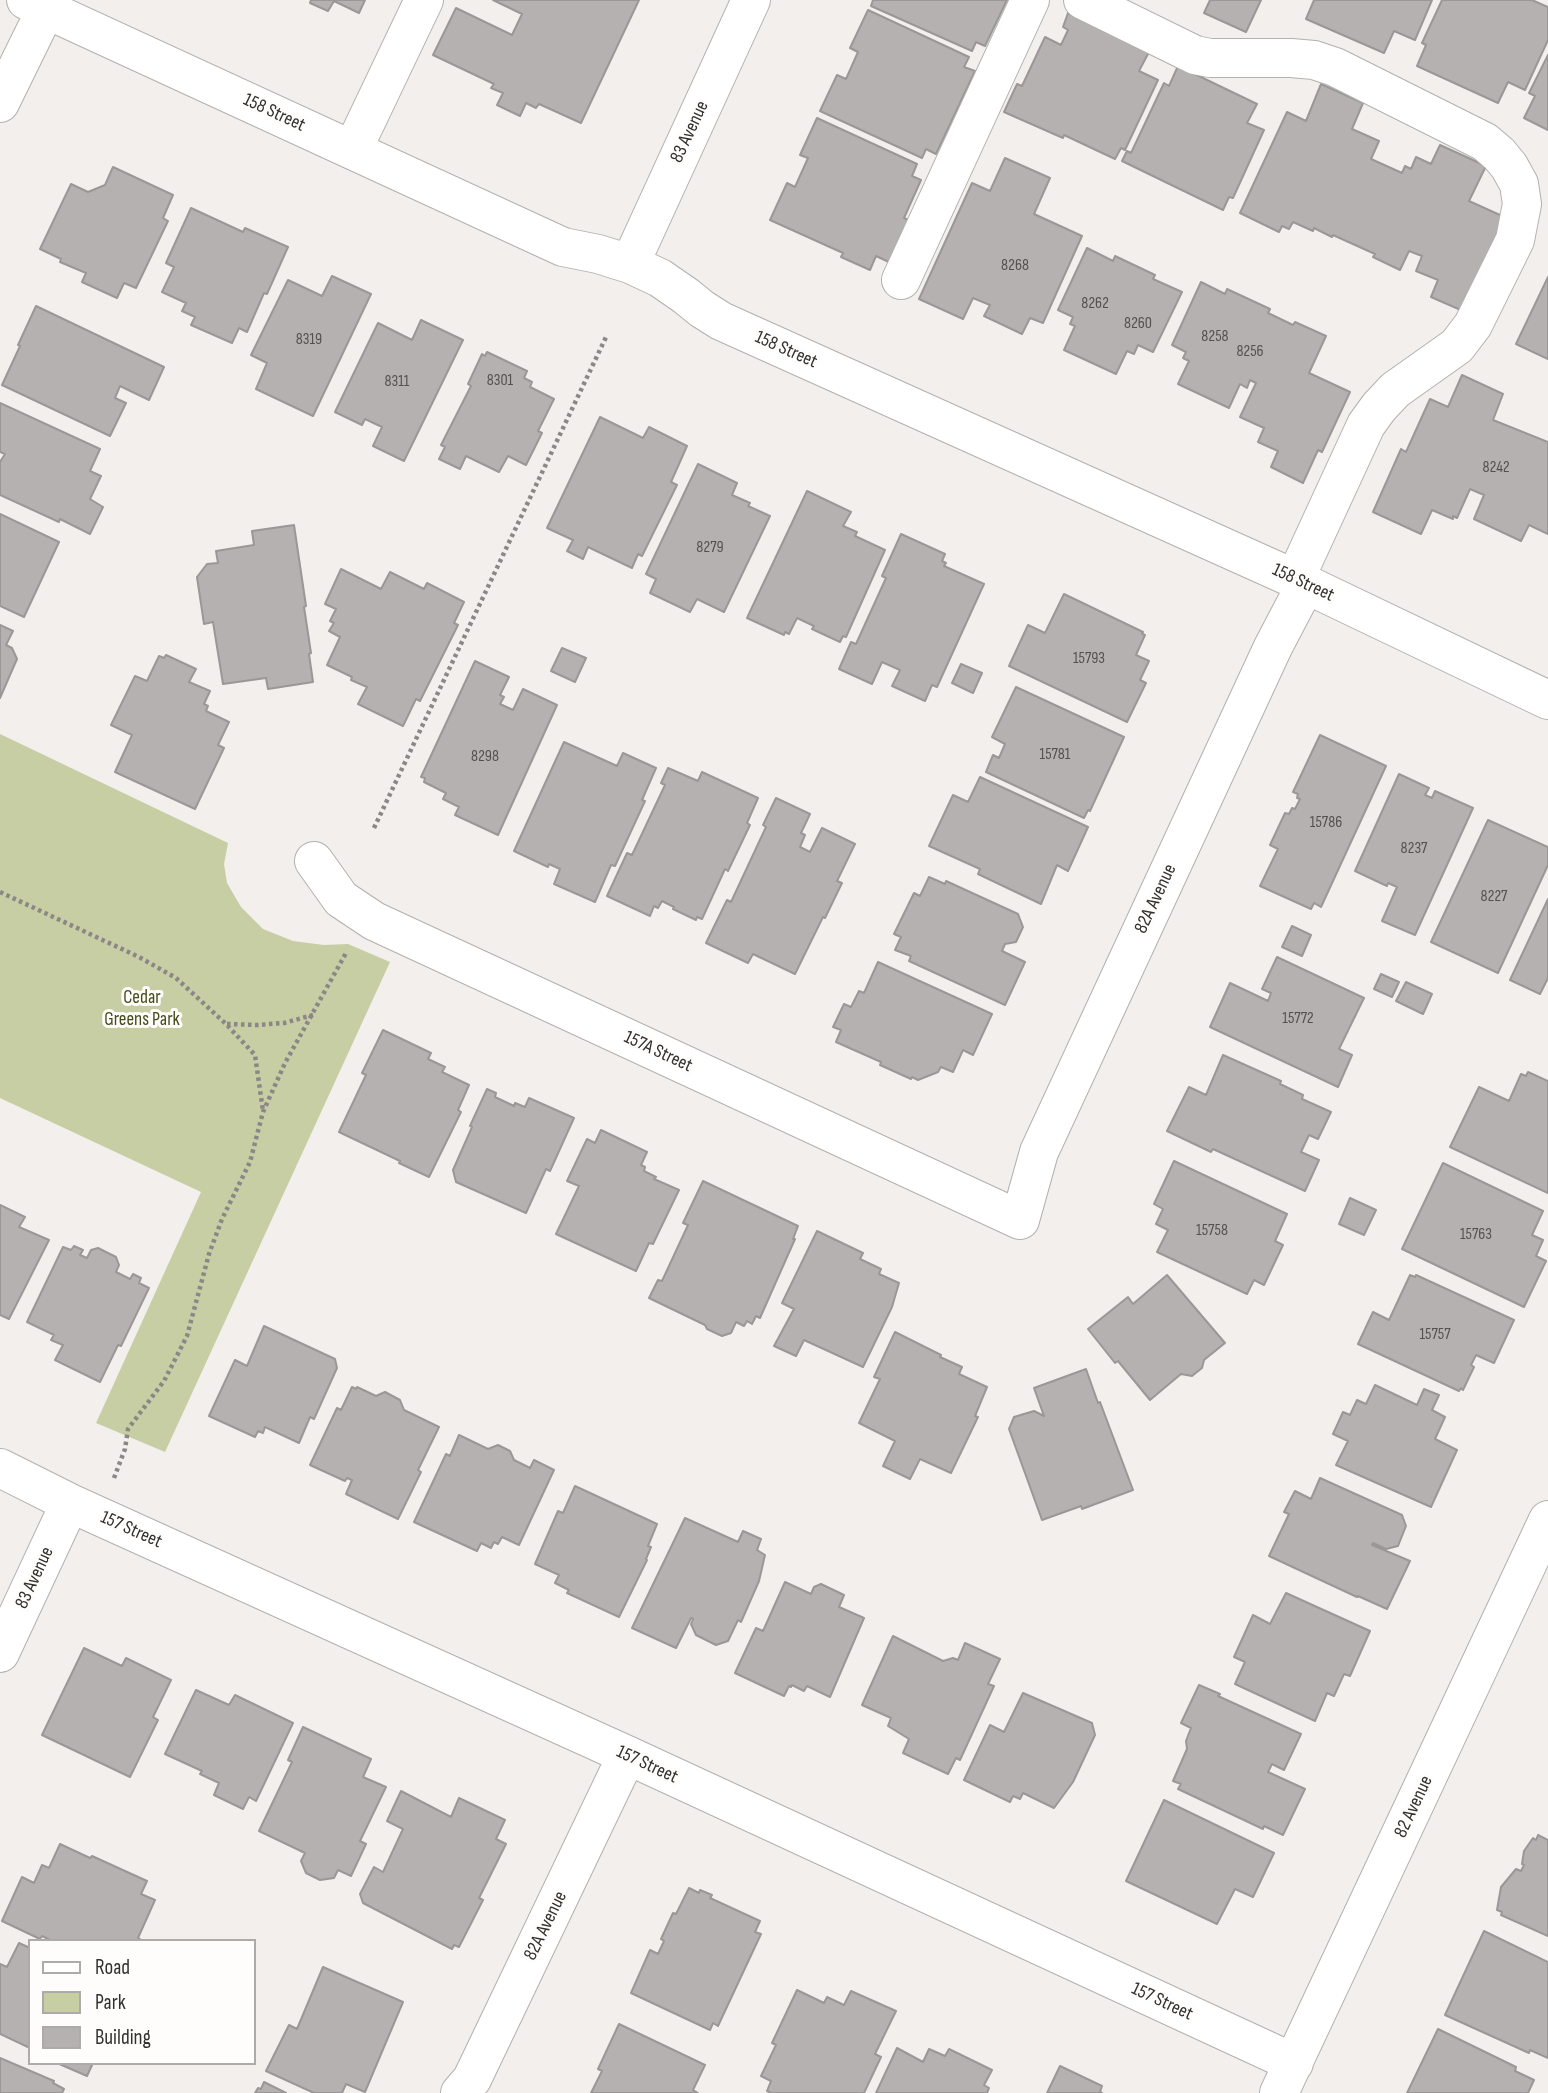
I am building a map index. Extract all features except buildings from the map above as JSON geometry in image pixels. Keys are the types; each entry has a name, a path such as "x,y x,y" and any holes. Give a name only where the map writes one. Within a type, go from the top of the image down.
{"street":[{"path":"353,149 424,0"},
{"name":"83 Avenue","path":"630,264 751,0"},
{"path":"901,280 1030,0"},
{"path":"1083,0 1195,55 1210,58 1303,59 1335,67 1485,142 1509,166 1519,184 1535,202"},
{"path":"0,103 36,4"},
{"name":"158 Street","path":"36,4 563,247 630,264 660,278 721,321 1300,582 1548,700"},
{"name":"82A Avenue","path":"1020,1220 1039,1152 1267,660 1366,425 1395,390 1457,346 1466,336 1535,202"},
{"name":"157A Street","path":"314,861 341,899 374,921 1020,1220"},
{"name":"157 Street","path":"0,1468 71,1503 627,1755 1287,2078"},
{"name":"83 Avenue","path":"0,1653 71,1503"},
{"name":"82 Avenue","path":"1287,2078 1548,1521"},
{"name":"82A Avenue","path":"460,2093 472,2079 627,1755"}],"path":[{"path":"374,828 607,335"},
{"path":"0,892 80,928 176,978 255,1055 263,1112"},
{"path":"114,1478 125,1448 128,1429 164,1381 187,1336 209,1254 222,1219 250,1163 263,1112 285,1063 348,950"},
{"path":"226,1024 284,1023 313,1015"}],"green space":[{"name":"Cedar Greens Park","path":"0,734 228,843 224,864 227,883 241,907 263,929 293,941 324,945 348,944 390,962 165,1452 96,1423 201,1192 0,1098"}]}
